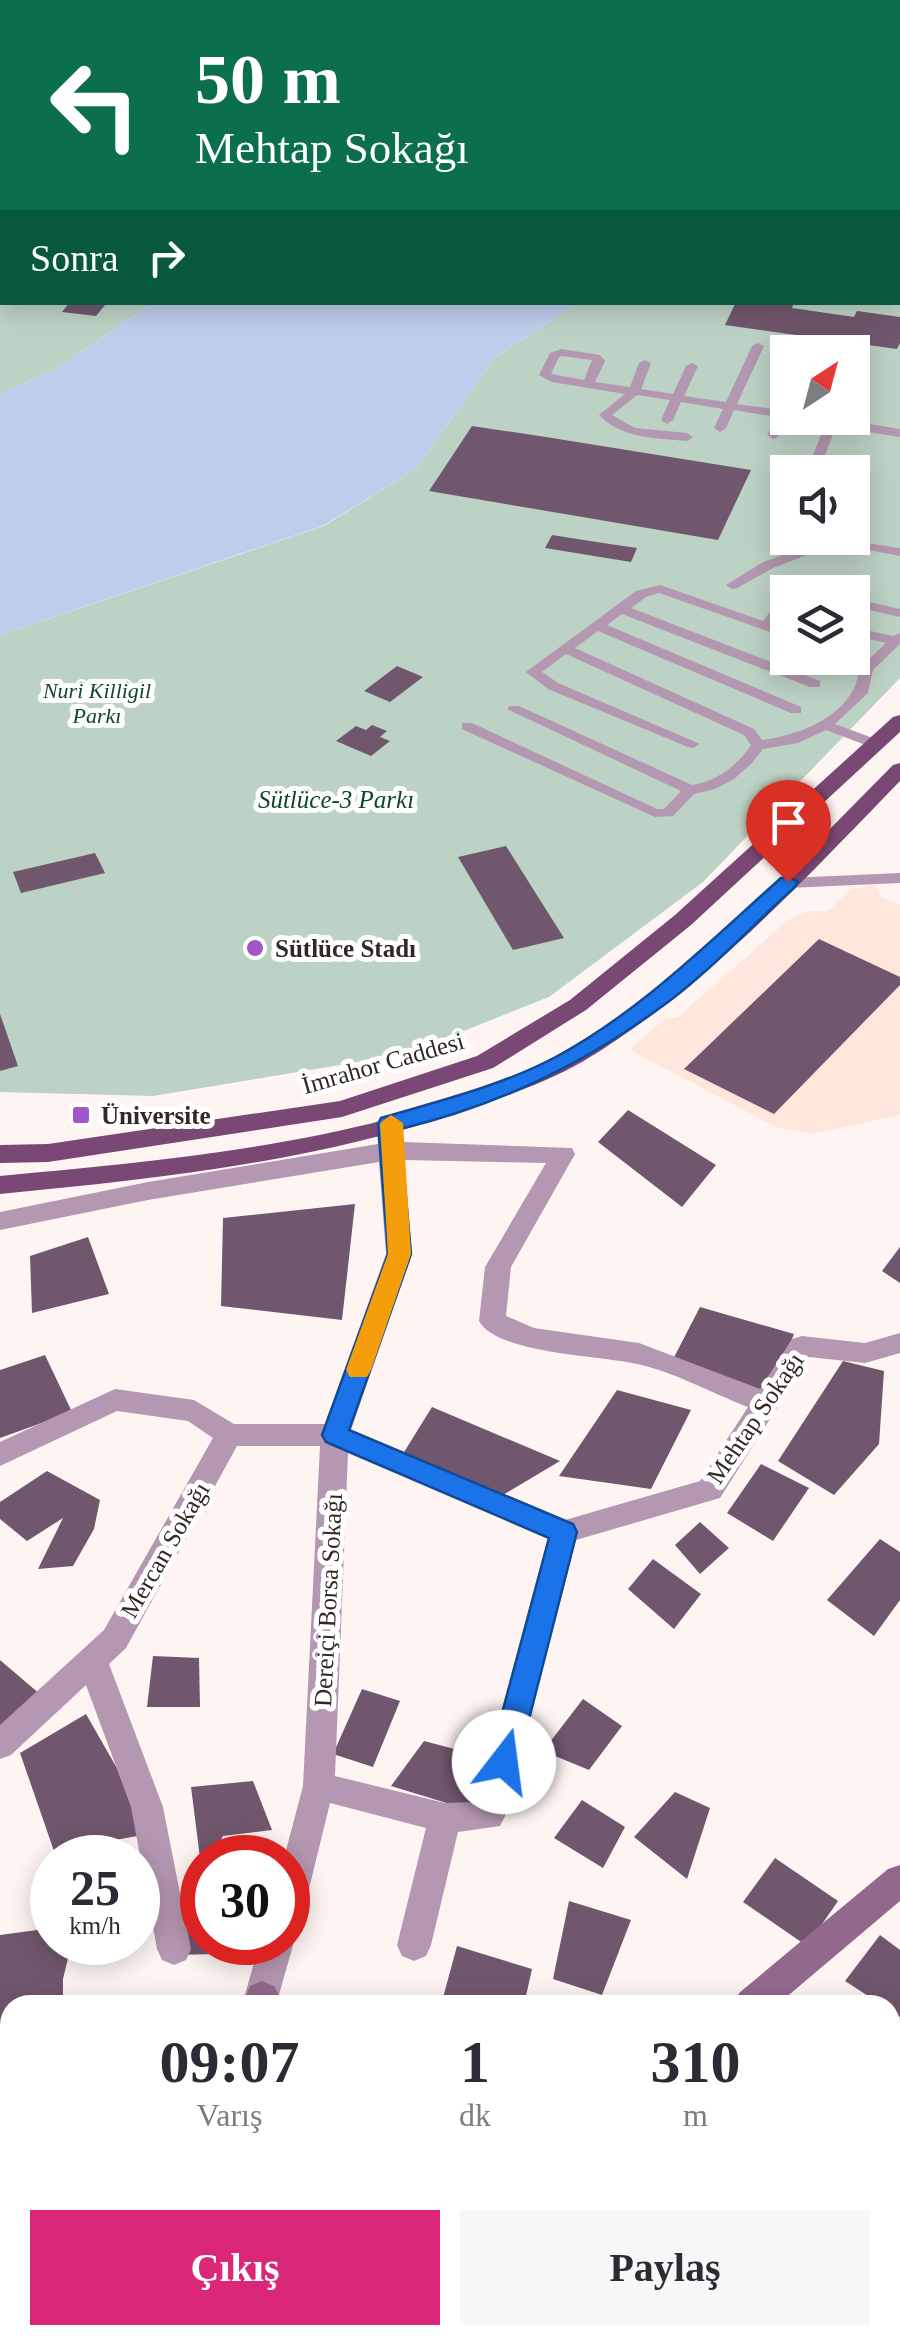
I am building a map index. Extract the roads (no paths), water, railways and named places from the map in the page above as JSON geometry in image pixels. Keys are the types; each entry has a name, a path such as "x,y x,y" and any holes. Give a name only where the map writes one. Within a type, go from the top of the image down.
{"main road":[{"name":"İmrahor Caddesi","path":"0,1154 48,1152 190,1134 342,1108 485,1062 578,1004 689,916 900,721"},
{"path":"0,1185 126,1174 324,1140 390,1137 436,1113 560,1064 653,1004 788,882 900,769"}],"street":[{"path":"0,1221 390,1137 563,1154 498,1266 492,1321 530,1338 639,1352 766,1403"},
{"name":"Dereiçi Borsa Sokağı","path":"307,1835 320,1786 335,1435 400,1254 390,1137"},
{"name":"Mehtap Sokağı","path":"564,1532 710,1490 802,1346 865,1353 900,1343"},
{"path":"0,1454 114,1400 194,1411 229,1434 335,1435 564,1532 490,1816 446,1818 320,1786"},
{"name":"Mercan Sokağı","path":"0,1745 115,1639 229,1434"},
{"path":"92,1659 147,1808 174,1949"},
{"path":"414,1945 446,1818"},
{"path":"763,1995 900,1880"},
{"path":"265,1995 272,1965"}],"lane":[{"path":"720,428 758,346"},
{"path":"645,363 634,392 605,415 612,423 630,430 686,437"},
{"path":"667,420 692,366"},
{"path":"588,384 770,413"},
{"path":"870,428 900,433"},
{"path":"870,546 900,552"},
{"path":"732,586 795,555"},
{"path":"693,744 553,686 532,672 642,594 660,589 770,616"},
{"path":"870,606 900,614"},
{"path":"622,609 815,684"},
{"path":"598,626 796,710"},
{"path":"870,634 898,639"},
{"path":"870,666 898,639"},
{"path":"564,648 749,732 758,745"},
{"path":"758,745 793,740 826,725 863,690 865,675"},
{"path":"514,709 690,790 703,790 724,778 752,757 758,745"},
{"path":"826,725 876,744"},
{"path":"467,726 655,813 668,813 690,790"},
{"path":"788,882 900,878"}],"water":[{"path":"149,305 576,305 494,358 417,468 323,526 0,635 0,394 55,370"}],"place":[{"name":"Sütlüce Stadı","path":"255,948"},
{"name":"Üniversite","path":"81,1115"}],"park label":[{"name":"Nuri Killigil Parkı","path":"97,702"},
{"name":"Sütlüce-3 Parkı","path":"336,799"}]}
